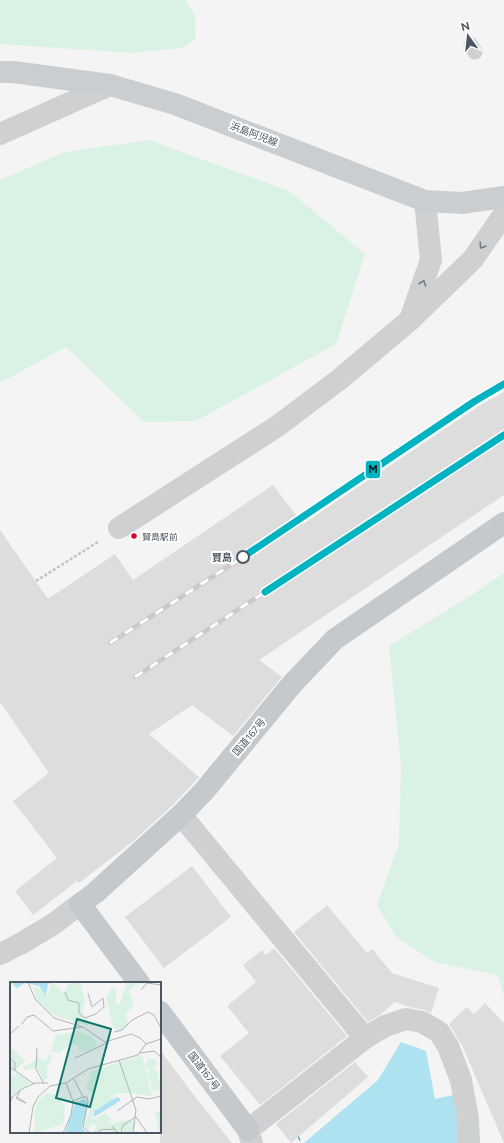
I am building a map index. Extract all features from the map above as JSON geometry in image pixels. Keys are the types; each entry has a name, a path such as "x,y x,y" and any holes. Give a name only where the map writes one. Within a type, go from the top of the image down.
{"highway":[{"name":"国道167号","path":"80,904 95,893 181,815 205,790 293,683 335,639 504,523"},
{"path":"80,904 137,982"},
{"name":"国道167号","path":"161,1013 245,1139"}],"main road":[{"name":"浜島阿児線","path":"0,72 13,72 110,85 175,104 425,200 462,203 504,197"}],"street":[{"path":"0,134 110,85"},
{"path":"410,320 430,260 425,200"},
{"path":"119,528 279,425 340,379 410,320 473,259 504,214"},
{"path":"181,815 365,1038"},
{"path":"0,954 52,925 80,904"},
{"path":"245,1139 365,1038 385,1026 406,1019 422,1022 439,1032 448,1046 461,1080 468,1119 469,1143"}],"path":[{"path":"36,582 119,528"}],"green space":[{"path":"0,0 185,0 195,15 196,39 183,48 131,53 0,44"},
{"path":"149,140 289,191 365,254 336,344 196,421 144,422 66,347 0,383 0,180 65,152"},
{"path":"504,573 504,995 498,975 435,962 397,938 377,905 399,844 401,766 389,646 472,595"}],"water":[{"path":"401,1042 426,1051 435,1099 453,1095 459,1123 458,1143 304,1143 378,1080"}],"building":[{"path":"504,392 504,495 259,660 282,677 233,736 192,705 149,734 199,777 172,806 132,842 79,883 77,881 33,915 15,891 57,858 13,801 49,773 0,702 0,530 48,599 115,554 133,580 273,485 303,524 479,406"},
{"path":"192,866 231,917 164,968 125,917"},
{"path":"327,905 367,953 372,949 392,973 439,988 431,1013 395,1002 380,1015 368,1022 294,932"},
{"path":"274,948 347,1036 260,1105 220,1056 249,1033 227,1006 256,982 243,965 262,950 266,955"},
{"path":"485,1003 504,1023 504,1143 462,1045 449,1024 467,1007 474,1014"},
{"path":"161,1051 232,1143 160,1143 161,1133"},
{"path":"355,1062 368,1077 291,1143 276,1124"}],"ferry route":[{"path":"298,1136 301,1143"}],"railway":[{"path":"110,643 243,557"},
{"path":"135,677 265,592"}],"transit line":[{"name":"M","path":"243,557 475,401 504,384"},
{"name":"M","path":"265,592 504,435"}],"place":[{"name":"賢島駅前","path":"134,536"},
{"name":"賢島","path":"243,557"}]}
